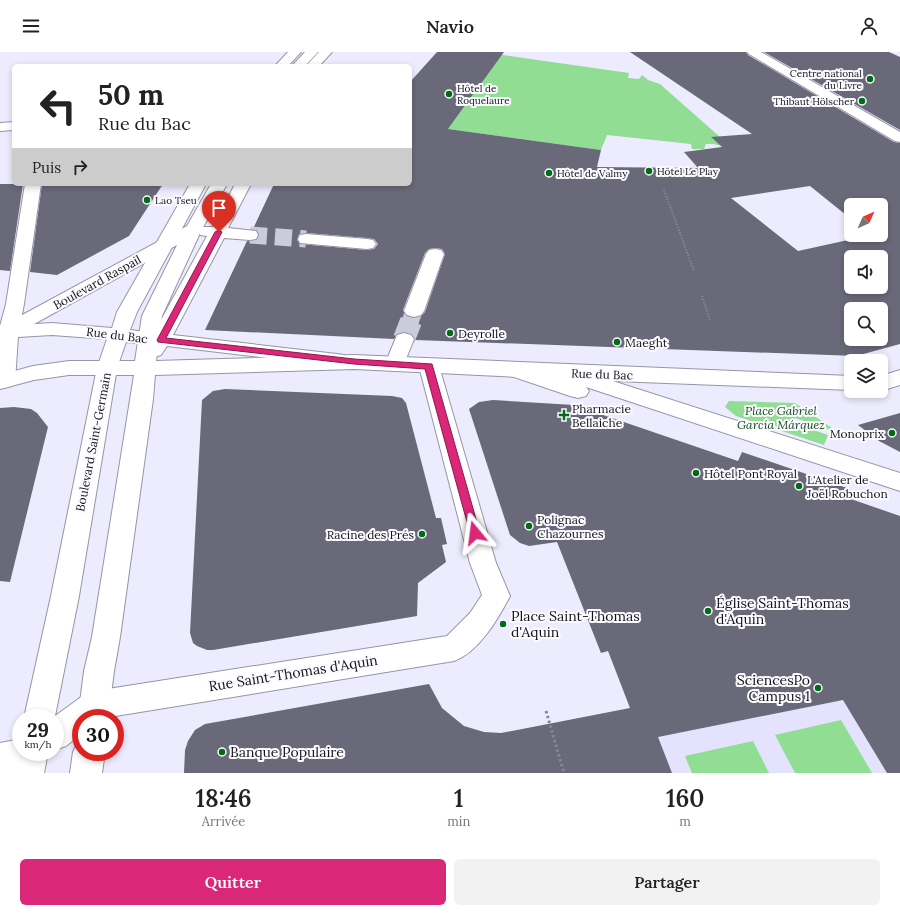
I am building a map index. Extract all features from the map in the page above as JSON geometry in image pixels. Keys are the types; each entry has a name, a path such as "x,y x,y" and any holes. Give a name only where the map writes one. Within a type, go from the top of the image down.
{"street":[{"path":"283,64 295,52"},
{"path":"300,64 312,52"},
{"path":"314,64 326,52"},
{"path":"753,52 900,138"},
{"path":"0,127 12,126"},
{"path":"33,186 15,304 3,333 2,382 33,373 69,368 145,368"},
{"name":"Boulevard Saint-Germain","path":"41,709 65,596 107,368 127,312 197,186"},
{"path":"154,339 152,316 193,229 218,186"},
{"path":"94,709 141,407 145,368 154,339 219,232 242,186"},
{"path":"193,229 250,234"},
{"name":"Boulevard Raspail","path":"3,333 193,229"},
{"path":"306,239 366,244"},
{"path":"414,311 435,254"},
{"name":"Rue du Bac","path":"3,333 52,329 88,331 354,362 844,383"},
{"path":"395,364 404,339"},
{"name":"Rue du Bac","path":"145,368 354,362"},
{"name":"Rue Saint-Thomas d'Aquin","path":"106,709 177,691 454,648 480,622 496,596 483,563 429,366"},
{"path":"515,370 660,420"},
{"path":"562,372 900,482"},
{"path":"888,382 900,378"},
{"path":"0,759 12,756"},
{"path":"28,773 30,761"},
{"path":"86,773 88,761"}],"path":[{"path":"664,190 694,271"},
{"path":"702,296 710,321"},
{"path":"546,711 564,773"}],"shaded area":[{"name":"SciencesPo Campus 1","path":"826,672 900,773 550,773 565,721"}],"green space":[{"path":"482,52 629,73 628,78 639,79 642,75 648,80 660,84 720,137 712,138 722,146 706,144 704,149 692,149 691,144 607,135 601,150 448,129 481,84"},
{"name":"Place Gabriel García Márquez","path":"729,401 795,403 832,428 831,430 795,418 793,423 828,435 824,445 736,416 725,407"},
{"path":"841,720 872,773 795,773 775,735"},
{"path":"753,741 769,773 692,773 685,756"}],"building":[{"path":"437,52 504,52 448,129 601,150 597,167 698,168 684,152 722,147 711,137 752,134 630,52 746,52 748,55 894,142 900,143 900,344 863,354 844,354 844,356 415,340 412,334 404,332 397,334 394,339 205,330 247,241 256,240 259,236 257,230 253,229 273,186 412,186 412,80","holes":["810,186 844,213 844,198 888,198 888,242 844,241 798,251 731,198","306,233 374,239 378,244 374,249 367,250 300,244 297,240 299,234","429,249 442,249 445,254 425,312 421,316 414,318 407,316 403,310 425,253"]},
{"path":"764,52 889,52 900,57 900,130"},
{"path":"0,184 23,186 10,271 0,270"},
{"path":"42,186 162,186 129,236 57,275 30,272"},
{"path":"225,389 392,396 402,398 406,403 436,518 441,518 447,544 442,545 446,562 418,583 417,616 213,650 207,650 193,643 190,633 202,400 213,391"},
{"path":"493,400 574,405 738,461 742,452 850,489 848,498 900,516 900,773 887,773 843,700 658,737 672,773 184,773 185,750 188,741 195,730 205,724 429,684 442,708 464,726 484,732 501,733 630,708 608,651 601,653 557,542 529,546 520,543 510,535 469,409 479,402"},
{"path":"14,407 31,409 37,413 48,427 10,582 0,581 0,408"},
{"path":"900,413 900,452 879,441 858,425"}],"tunnel":[{"path":"250,235 306,239"},
{"path":"410,322 414,311"},
{"path":"404,339 411,321"}],"place":[{"name":"Centre national du Livre","path":"870,79"},
{"name":"Hôtel de Roquelaure","path":"449,94"},
{"name":"Thibaut Hölscher","path":"862,101"},
{"name":"Hôtel Le Play","path":"649,171"},
{"name":"Hôtel de Valmy","path":"549,173"},
{"name":"Lao Tseu","path":"147,200"},
{"name":"Deyrolle","path":"450,333"},
{"name":"Maeght","path":"617,342"},
{"name":"Pharmacie Bellaiche","path":"564,415"},
{"name":"Monoprix","path":"892,433"},
{"name":"Hôtel Pont Royal","path":"696,473"},
{"name":"L'Atelier de Joël Robuchon","path":"799,486"},
{"name":"Polignac Chazournes","path":"529,526"},
{"name":"Racine des Prés","path":"422,534"},
{"name":"Église Saint-Thomas d'Aquin","path":"708,611"},
{"name":"Place Saint-Thomas d'Aquin","path":"503,624"},
{"name":"SciencesPo Campus 1","path":"818,688"},
{"name":"Banque Populaire","path":"222,752"}],"route":[{"path":"219,232 161,340 354,362 429,366 475,533"}]}
